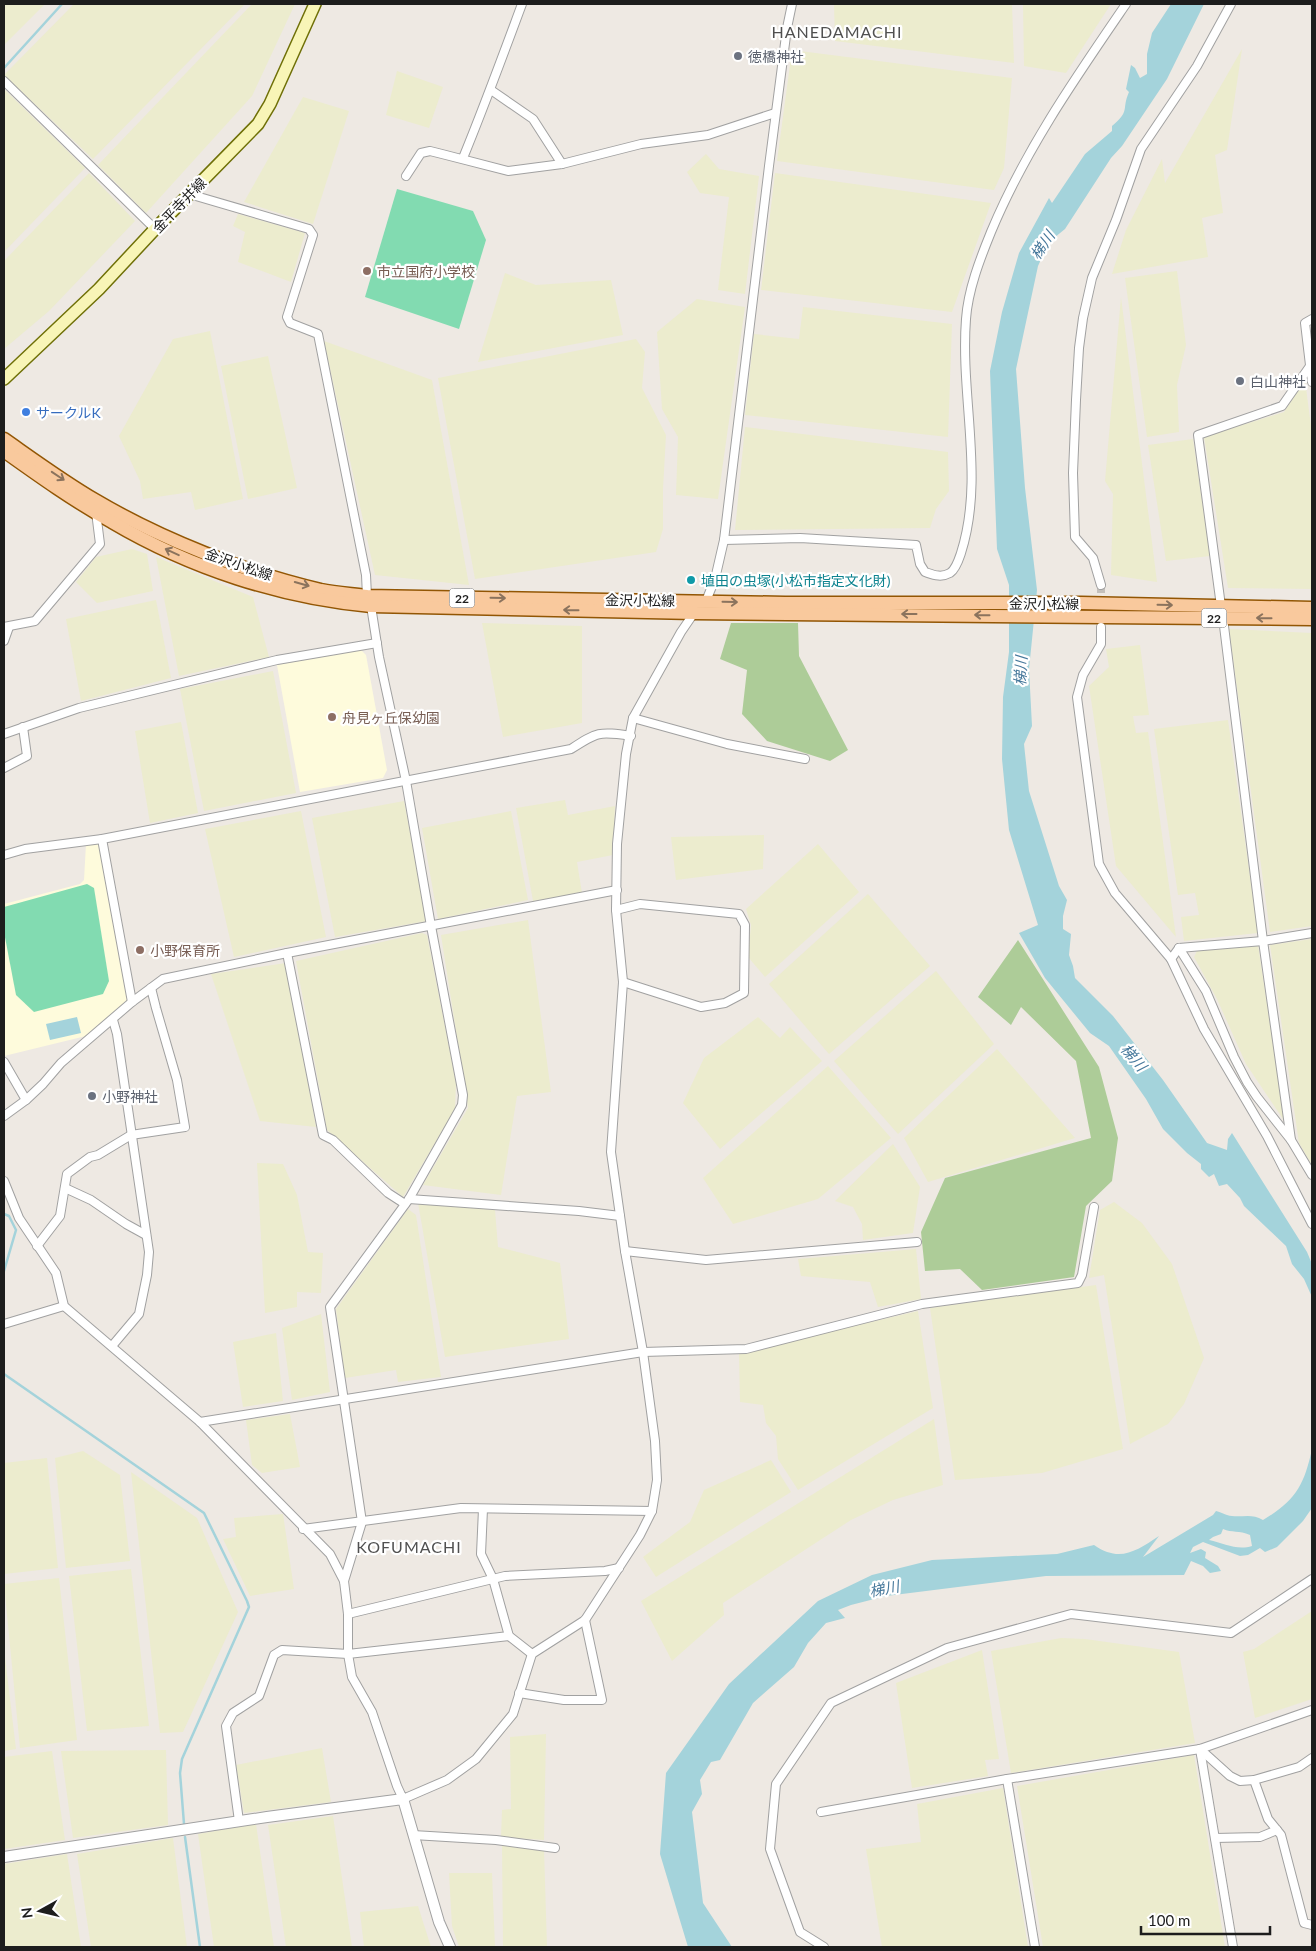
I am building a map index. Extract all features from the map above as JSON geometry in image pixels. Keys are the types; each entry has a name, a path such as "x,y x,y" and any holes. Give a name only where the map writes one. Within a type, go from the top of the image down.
{"main road":[{"name":"金平寺井線","path":"4,379 99,289 258,124 270,104 315,4"},
{"name":"金沢小松線","path":"4,439 95,500 134,521 206,553 322,590 369,601 706,601 958,609 1083,616 1116,610"},
{"name":"金沢小松線","path":"4,451 59,490 131,533 204,566 270,588 320,600 694,613 958,609 1081,603 1116,610 1222,612 1312,619"},
{"name":"金沢小松線","path":"1222,612 1312,608"}],"street":[{"path":"463,158 491,90 522,4"},
{"path":"706,601 715,579 724,540 776,113 792,4"},
{"path":"724,540 800,538 916,545 920,564 925,572 939,577 951,572 958,561 967,534 971,504 971,445 965,354 966,318 981,257 1003,203 1031,151 1080,72 1126,4"},
{"path":"1101,585 1093,558 1075,537 1076,400 1083,318 1092,278 1116,220 1141,150 1197,66 1231,4"},
{"path":"4,81 155,229"},
{"path":"491,90 534,118 562,164"},
{"path":"406,176 421,153 430,151 508,171 562,164 641,144 708,135 776,113"},
{"path":"189,194 309,229 313,235 286,317 290,323 318,334 366,575 377,643 406,781 463,1095 462,1105 458,1114 407,1201 330,1307 362,1522 344,1581"},
{"path":"1312,319 1305,323 1312,382"},
{"path":"1291,1140 1263,941 1198,435 1282,406 1310,366"},
{"path":"4,642 6,627 35,622 100,544 96,512"},
{"path":"4,1857 403,1799 448,1780 476,1759 513,1714 532,1654 585,1620 640,1535 652,1511 657,1480 655,1441 643,1352 625,1252 611,1152 623,982 616,910 617,844 626,754 633,718 681,632 694,613"},
{"path":"1101,627 1101,644 1084,675 1077,697 1099,864 1115,893 1171,958 1204,1029 1267,1136 1312,1224"},
{"path":"4,734 78,708 267,662 377,643"},
{"path":"633,718 727,744 805,759"},
{"path":"4,768 27,756 23,727"},
{"path":"4,855 25,849 102,839 406,781 524,756 570,749 591,736 606,732 631,736"},
{"path":"102,839 132,1002"},
{"path":"4,1116 26,1100 61,1063 132,1002 163,979 287,953 617,890"},
{"path":"616,910 640,904 723,911 739,914 745,925 744,993 725,1003 701,1007 623,982"},
{"path":"1171,958 1179,948 1263,941 1312,933"},
{"path":"1179,948 1206,991 1234,1057 1247,1082 1291,1140 1312,1175"},
{"path":"287,953 323,1135 332,1140 388,1193 407,1201 580,1211 620,1216"},
{"path":"37,1246 60,1216 67,1174 90,1157 98,1155 131,1135 185,1127 176,1080 151,988"},
{"path":"112,1346 139,1314 147,1275 149,1252 117,1034 113,1020"},
{"path":"4,1062 26,1100"},
{"path":"4,1181 19,1218 56,1273 64,1306 200,1422 330,1554 344,1581 348,1614 348,1654 352,1677 372,1712 382,1738 403,1799 439,1922 450,1947"},
{"path":"65,1188 91,1200 146,1235"},
{"path":"200,1422 643,1352 746,1348 922,1304 1078,1283 1082,1275 1094,1207"},
{"path":"625,1252 706,1260 917,1242"},
{"path":"4,1324 64,1306"},
{"path":"304,1529 462,1508 652,1511"},
{"path":"483,1509 481,1554 493,1579 509,1636 532,1654"},
{"path":"348,1614 505,1576 605,1572 619,1568"},
{"path":"824,1947 800,1932 770,1849 776,1784 831,1703 946,1648 1071,1614 1231,1633 1312,1579"},
{"path":"519,1693 564,1700 602,1700 585,1620"},
{"path":"239,1822 226,1726 233,1713 259,1696 274,1655 282,1650 348,1654 509,1636"},
{"path":"821,1812 1007,1779 1200,1749 1312,1710"},
{"path":"1200,1749 1236,1780 1254,1780 1299,1767 1312,1758"},
{"path":"1200,1749 1233,1947"},
{"path":"1007,1779 1035,1947"},
{"path":"1254,1780 1268,1819 1282,1835 1304,1923 1312,1925"},
{"path":"1215,1838 1260,1837 1277,1830"},
{"path":"414,1835 496,1840 555,1848"}],"shaded area":[{"name":"舟見ヶ丘保幼園","path":"361,650 366,655 387,770 383,778 300,792 277,665"},
{"path":"100,842 131,1000 86,1036 4,1056 4,904 80,884 84,880 86,844"}],"green space":[{"path":"4,4 45,4 4,45"},
{"path":"74,4 245,4 93,159 4,75"},
{"path":"252,4 295,4 252,96 146,213 98,165"},
{"path":"834,4 1012,4 1014,63 835,41"},
{"path":"1023,4 1111,4 1066,73 1024,66"},
{"path":"1242,49 1227,150 1215,155 1223,213 1202,218 1208,257 1112,274 1126,230 1162,159 1165,183"},
{"path":"792,50 1012,78 1004,168 994,190 777,161"},
{"path":"397,71 443,87 429,128 386,115"},
{"path":"4,89 85,168 4,252"},
{"path":"303,97 349,111 313,224 244,202"},
{"path":"706,154 719,169 759,176 745,294 718,290 729,197 700,193 687,172"},
{"path":"89,173 135,221 49,311 4,349 4,261"},
{"path":"775,173 991,203 952,312 761,290"},
{"path":"397,189 473,211 486,240 459,329 365,297"},
{"path":"238,214 305,233 291,282 238,262 245,232 233,226"},
{"path":"1177,271 1186,345 1177,385 1179,432 1147,437 1125,278"},
{"path":"505,273 536,285 611,280 623,335 478,362"},
{"path":"1121,297 1157,582 1111,575 1113,494 1105,481"},
{"path":"697,299 745,307 718,499 676,495 678,437 662,409 657,332"},
{"path":"803,307 952,324 948,437 745,415 754,334 799,339"},
{"path":"210,331 243,499 195,510 191,492 143,499 140,481 119,436 173,339"},
{"path":"636,339 645,352 642,388 666,435 663,529 656,552 475,579 438,378"},
{"path":"324,341 432,380 469,585 375,575"},
{"path":"268,356 297,488 248,499 221,366"},
{"path":"1305,380 1312,434 1312,589 1228,588 1204,437 1284,412"},
{"path":"745,427 948,452 949,491 936,509 930,528 735,530"},
{"path":"1193,439 1210,556 1166,561 1148,445"},
{"path":"132,549 147,554 153,591 97,603 76,582 96,557"},
{"path":"156,557 253,597 269,657 179,676"},
{"path":"156,600 171,678 81,701 66,619"},
{"path":"482,623 582,626 582,723 503,737"},
{"path":"731,623 798,623 799,656 848,750 830,761 767,741 742,714 747,670 720,659"},
{"path":"1229,629 1312,633 1312,926 1270,932"},
{"path":"1140,645 1149,715 1133,716 1136,733 1148,732 1176,937 1116,866 1089,686 1109,667 1106,649"},
{"path":"273,671 296,793 204,811 180,689"},
{"path":"1228,720 1258,933 1184,941 1181,917 1199,915 1195,893 1178,895 1154,729"},
{"path":"181,722 198,813 150,823 135,731"},
{"path":"565,800 568,815 615,806 613,855 577,862 582,893 533,901 516,808"},
{"path":"404,801 427,921 335,937 312,818"},
{"path":"301,811 326,937 234,957 205,829"},
{"path":"511,811 528,900 438,919 422,828"},
{"path":"764,835 763,869 676,880 671,837"},
{"path":"818,844 859,892 765,977 748,957 751,925 746,909"},
{"path":"87,884 94,888 109,981 103,994 34,1012 16,995 4,932 4,907"},
{"path":"868,894 930,966 829,1054 769,984"},
{"path":"528,920 551,1092 517,1096 501,1195 423,1185 468,1108 441,935"},
{"path":"422,933 427,935 456,1083 455,1109 403,1197 327,1130 296,961"},
{"path":"1312,939 1312,1165 1299,1143 1270,945"},
{"path":"1018,940 1099,1067 1118,1138 1112,1181 1086,1206 1074,1277 982,1290 960,1269 925,1271 921,1232 945,1178 1091,1138 1076,1061 1021,1007 1011,1025 978,997"},
{"path":"1258,945 1285,1122 1246,1064 1217,999 1194,957 1197,951"},
{"path":"286,963 316,1127 260,1121 211,974"},
{"path":"936,971 994,1044 898,1134 834,1061"},
{"path":"758,1017 780,1038 790,1027 822,1061 720,1149 683,1103 704,1058"},
{"path":"997,1049 1075,1138 928,1182 904,1138"},
{"path":"828,1066 891,1138 818,1199 733,1224 703,1178"},
{"path":"893,1144 920,1187 913,1233 863,1240 862,1224 853,1207 835,1201"},
{"path":"257,1163 283,1164 297,1195 308,1252 323,1253 321,1293 297,1292 297,1307 265,1313"},
{"path":"1114,1202 1142,1223 1172,1264 1204,1358 1184,1404 1168,1424 1130,1444 1104,1275 1089,1278 1100,1210"},
{"path":"418,1203 495,1210 498,1247 560,1263 569,1339 445,1357"},
{"path":"408,1209 416,1215 441,1377 398,1382 396,1370 345,1378 336,1309"},
{"path":"916,1249 921,1299 878,1307 870,1282 801,1276 798,1259"},
{"path":"1096,1285 1123,1449 1042,1473 955,1480 930,1308"},
{"path":"918,1311 933,1408 798,1490 778,1459 776,1436 766,1423 763,1405 740,1402 739,1353"},
{"path":"321,1314 330,1392 292,1400 282,1328"},
{"path":"276,1333 283,1401 243,1407 233,1342"},
{"path":"290,1414 300,1467 262,1473 252,1465 246,1420"},
{"path":"934,1419 943,1485 893,1500 851,1520 723,1603 724,1615 672,1661 641,1601"},
{"path":"83,1451 120,1475 130,1561 66,1568 55,1458"},
{"path":"47,1458 58,1568 4,1574 4,1463"},
{"path":"771,1460 791,1492 656,1577 643,1557 690,1522 704,1490"},
{"path":"131,1472 197,1518 238,1612 183,1732 160,1733"},
{"path":"283,1514 294,1589 250,1596 223,1539 236,1537 234,1518"},
{"path":"131,1569 149,1726 87,1731 69,1576"},
{"path":"59,1578 77,1740 20,1748 4,1584"},
{"path":"1312,1611 1312,1699 1255,1718 1243,1652 1254,1649"},
{"path":"1061,1638 1085,1639 1179,1652 1195,1743 1011,1773 991,1651"},
{"path":"4,1649 16,1749 4,1751"},
{"path":"982,1650 999,1759 985,1760 988,1776 912,1788 896,1683"},
{"path":"546,1734 544,1840 501,1837 502,1810 511,1809 510,1737"},
{"path":"322,1748 331,1802 244,1813 236,1765"},
{"path":"166,1750 168,1825 73,1838 61,1751"},
{"path":"52,1751 65,1840 4,1849 4,1757"},
{"path":"1194,1755 1225,1947 1043,1947 1017,1786"},
{"path":"1003,1788 1028,1947 882,1947 866,1849 921,1842 917,1804"},
{"path":"333,1816 352,1947 286,1947 268,1825"},
{"path":"256,1824 274,1947 214,1947 198,1834"},
{"path":"173,1838 187,1947 91,1947 77,1854"},
{"path":"502,1845 544,1849 547,1947 503,1947"},
{"path":"67,1854 81,1947 4,1947 4,1864"},
{"path":"449,1873 492,1873 495,1947 459,1947 452,1926"},
{"path":"418,1906 431,1947 364,1947 360,1912"}],"water":[{"name":"梯川","path":"1171,4 1204,4 1167,79 1122,146 1111,158 1065,229 1049,242 1038,266 1016,369 1025,488 1037,590 1029,669 1032,726 1024,744 1029,791 1059,886 1067,900 1063,916 1063,929 1071,934 1069,955 1075,978 1113,1016 1163,1080 1207,1143 1227,1150 1228,1139 1232,1133 1307,1252 1312,1264 1312,1297 1304,1279 1292,1264 1286,1246 1244,1206 1240,1198 1227,1184 1219,1186 1214,1174 1209,1177 1201,1169 1201,1164 1163,1129 1146,1099 1109,1046 1090,1033 1045,978 1019,933 1038,925 1009,830 1002,759 1003,697 1009,652 1009,585 997,549 990,371 1002,312 1019,253 1049,198 1052,203 1085,154 1112,131 1112,126 1124,113 1129,92 1126,89 1131,65 1135,68 1140,78 1147,74 1147,54 1152,33"},
{"path":"77,1017 81,1033 50,1040 46,1024"},
{"name":"梯川","path":"1312,1449 1312,1508 1303,1521 1277,1547 1265,1552 1260,1548 1248,1555 1240,1556 1203,1542 1193,1547 1190,1553 1201,1549 1206,1552 1205,1558 1218,1566 1221,1571 1210,1573 1203,1566 1191,1561 1184,1575 1046,1576 886,1596 838,1610 845,1618 826,1623 808,1643 794,1667 753,1703 720,1760 711,1762 700,1780 702,1794 692,1812 703,1903 732,1947 688,1947 660,1854 666,1773 729,1684 818,1601 872,1575 932,1560 1057,1554 1094,1545 1103,1550 1120,1554 1135,1550 1159,1536 1143,1557 1213,1515 1216,1511 1232,1516 1254,1516 1263,1520 1290,1499 1301,1483","holes":["1223,1529 1250,1535 1252,1546 1241,1548 1209,1540 1221,1534"]}],"waterway":[{"path":"4,68 62,4"},
{"path":"4,1214 9,1216 16,1230 4,1271"},
{"path":"4,1374 204,1513 247,1601 249,1607 182,1759 180,1773 184,1824"},
{"path":"185,1837 200,1947"}],"tunnel":[{"path":"1101,585 1101,620"}],"place":[{"name":"徳橋神社","path":"738,56"},
{"name":"市立国府小学校","path":"367,271"},
{"name":"白山神社","path":"1240,381"},
{"name":"サークルK","path":"26,412"},
{"name":"埴田の虫塚(小松市指定文化財)","path":"691,580"},
{"name":"舟見ヶ丘保幼園","path":"332,717"},
{"name":"小野保育所","path":"140,950"},
{"name":"小野神社","path":"92,1096"}],"district":[{"name":"HANEDAMACHI","path":"837,31"},
{"name":"KOFUMACHI","path":"409,1546"}]}
